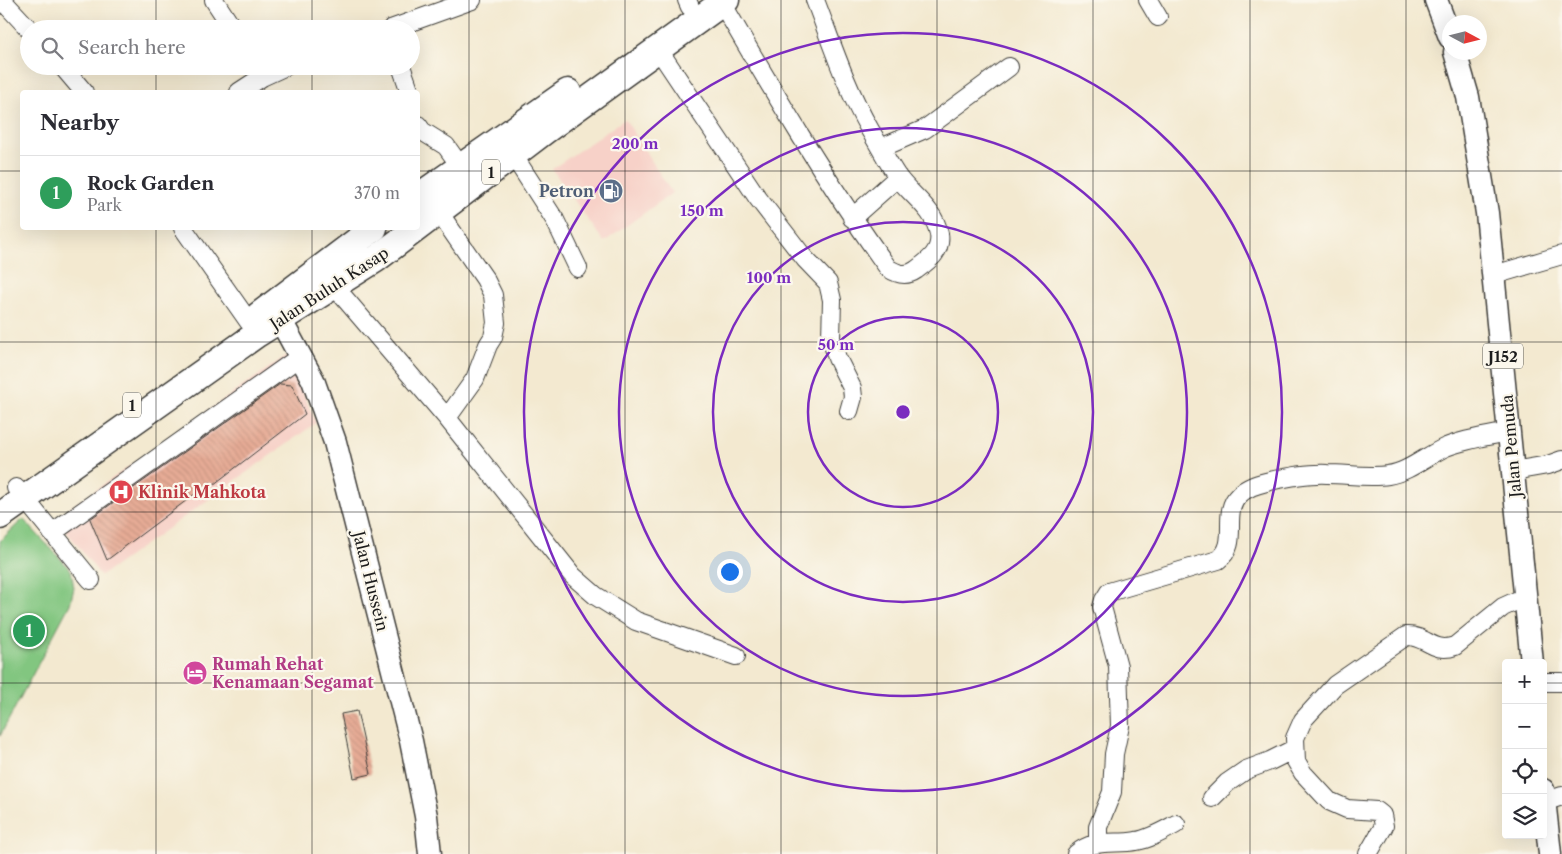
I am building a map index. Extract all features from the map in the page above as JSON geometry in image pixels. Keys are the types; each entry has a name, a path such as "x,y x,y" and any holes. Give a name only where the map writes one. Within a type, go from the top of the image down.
{"highway":[{"name":"Jalan Buluh Kasap","path":"428,204 513,155 658,49 705,2"},
{"name":"Jalan Buluh Kasap","path":"428,204 461,167 705,2"},
{"name":"Jalan Buluh Kasap","path":"13,495 280,319 335,287 376,259 403,230"},
{"name":"Jalan Buluh Kasap","path":"0,516 13,495 249,322 367,232"},
{"path":"367,232 376,259"}],"main road":[{"path":"1436,0 1442,16"},
{"name":"Jalan Pemuda","path":"1457,60 1468,97 1481,170 1494,275 1532,659"},
{"name":"Jalan Hussein","path":"280,319 301,356 325,412 350,497 411,741 426,816 430,854"},
{"path":"1550,796 1550,854"}],"street":[{"path":"2,0 21,20"},
{"path":"214,0 227,20"},
{"path":"705,2 805,143 852,218 888,268 895,273 912,273 932,257 937,250 939,236 936,225 920,200 898,177 881,148 842,75 815,0"},
{"path":"1148,0 1158,17"},
{"path":"416,20 468,1"},
{"path":"658,49 757,197 805,259 828,283 832,300 831,338 836,358 852,388 853,397 850,411"},
{"path":"881,148 925,129 1009,67"},
{"path":"70,75 82,90"},
{"path":"241,90 257,75"},
{"path":"405,75 409,90"},
{"path":"420,126 446,146 461,167"},
{"path":"513,155 555,220 578,268"},
{"path":"852,218 898,177"},
{"path":"428,204 486,280 493,295 496,323 494,337 488,345 475,379 446,418"},
{"path":"184,230 249,322"},
{"path":"1494,275 1562,255"},
{"path":"335,287 446,418 573,576 596,596 625,615 656,630 736,656"},
{"path":"52,533 301,356"},
{"path":"1098,842 1098,827 1112,792 1114,754 1120,726 1118,666 1102,607 1109,592 1218,560 1225,555 1231,536 1232,507 1238,495 1254,485 1288,477 1316,474 1372,476 1399,473 1454,445 1509,432"},
{"path":"1513,471 1539,468 1562,460"},
{"path":"13,495 52,533 91,580"},
{"path":"1368,854 1384,826 1382,814 1370,809 1347,809 1329,802 1303,773 1296,762 1294,749 1298,729 1319,700 1335,685 1399,640 1406,636 1414,636 1437,648 1446,649 1455,646 1503,607 1527,596"},
{"path":"1547,682 1562,682"},
{"path":"1212,798 1227,783 1246,770 1294,749"},
{"path":"1076,854 1098,842 1136,841 1152,836 1176,824"}],"shaded area":[{"path":"625,119 672,193 604,242 552,169"},
{"path":"287,355 316,423 101,576 56,518"}],"green space":[{"path":"23,519 71,570 74,588 70,604 0,736 0,541"}],"building":[{"path":"280,384 292,385 305,414 213,485 211,482 107,560 90,519"},
{"path":"357,711 371,774 354,778 341,714"}],"place":[{"name":"Petron","path":"611,191"},
{"name":"Klinik Mahkota","path":"121,492"},
{"name":"Rock Garden","path":"29,631"},
{"name":"Rumah Rehat Kenamaan Segamat","path":"195,673"}]}
